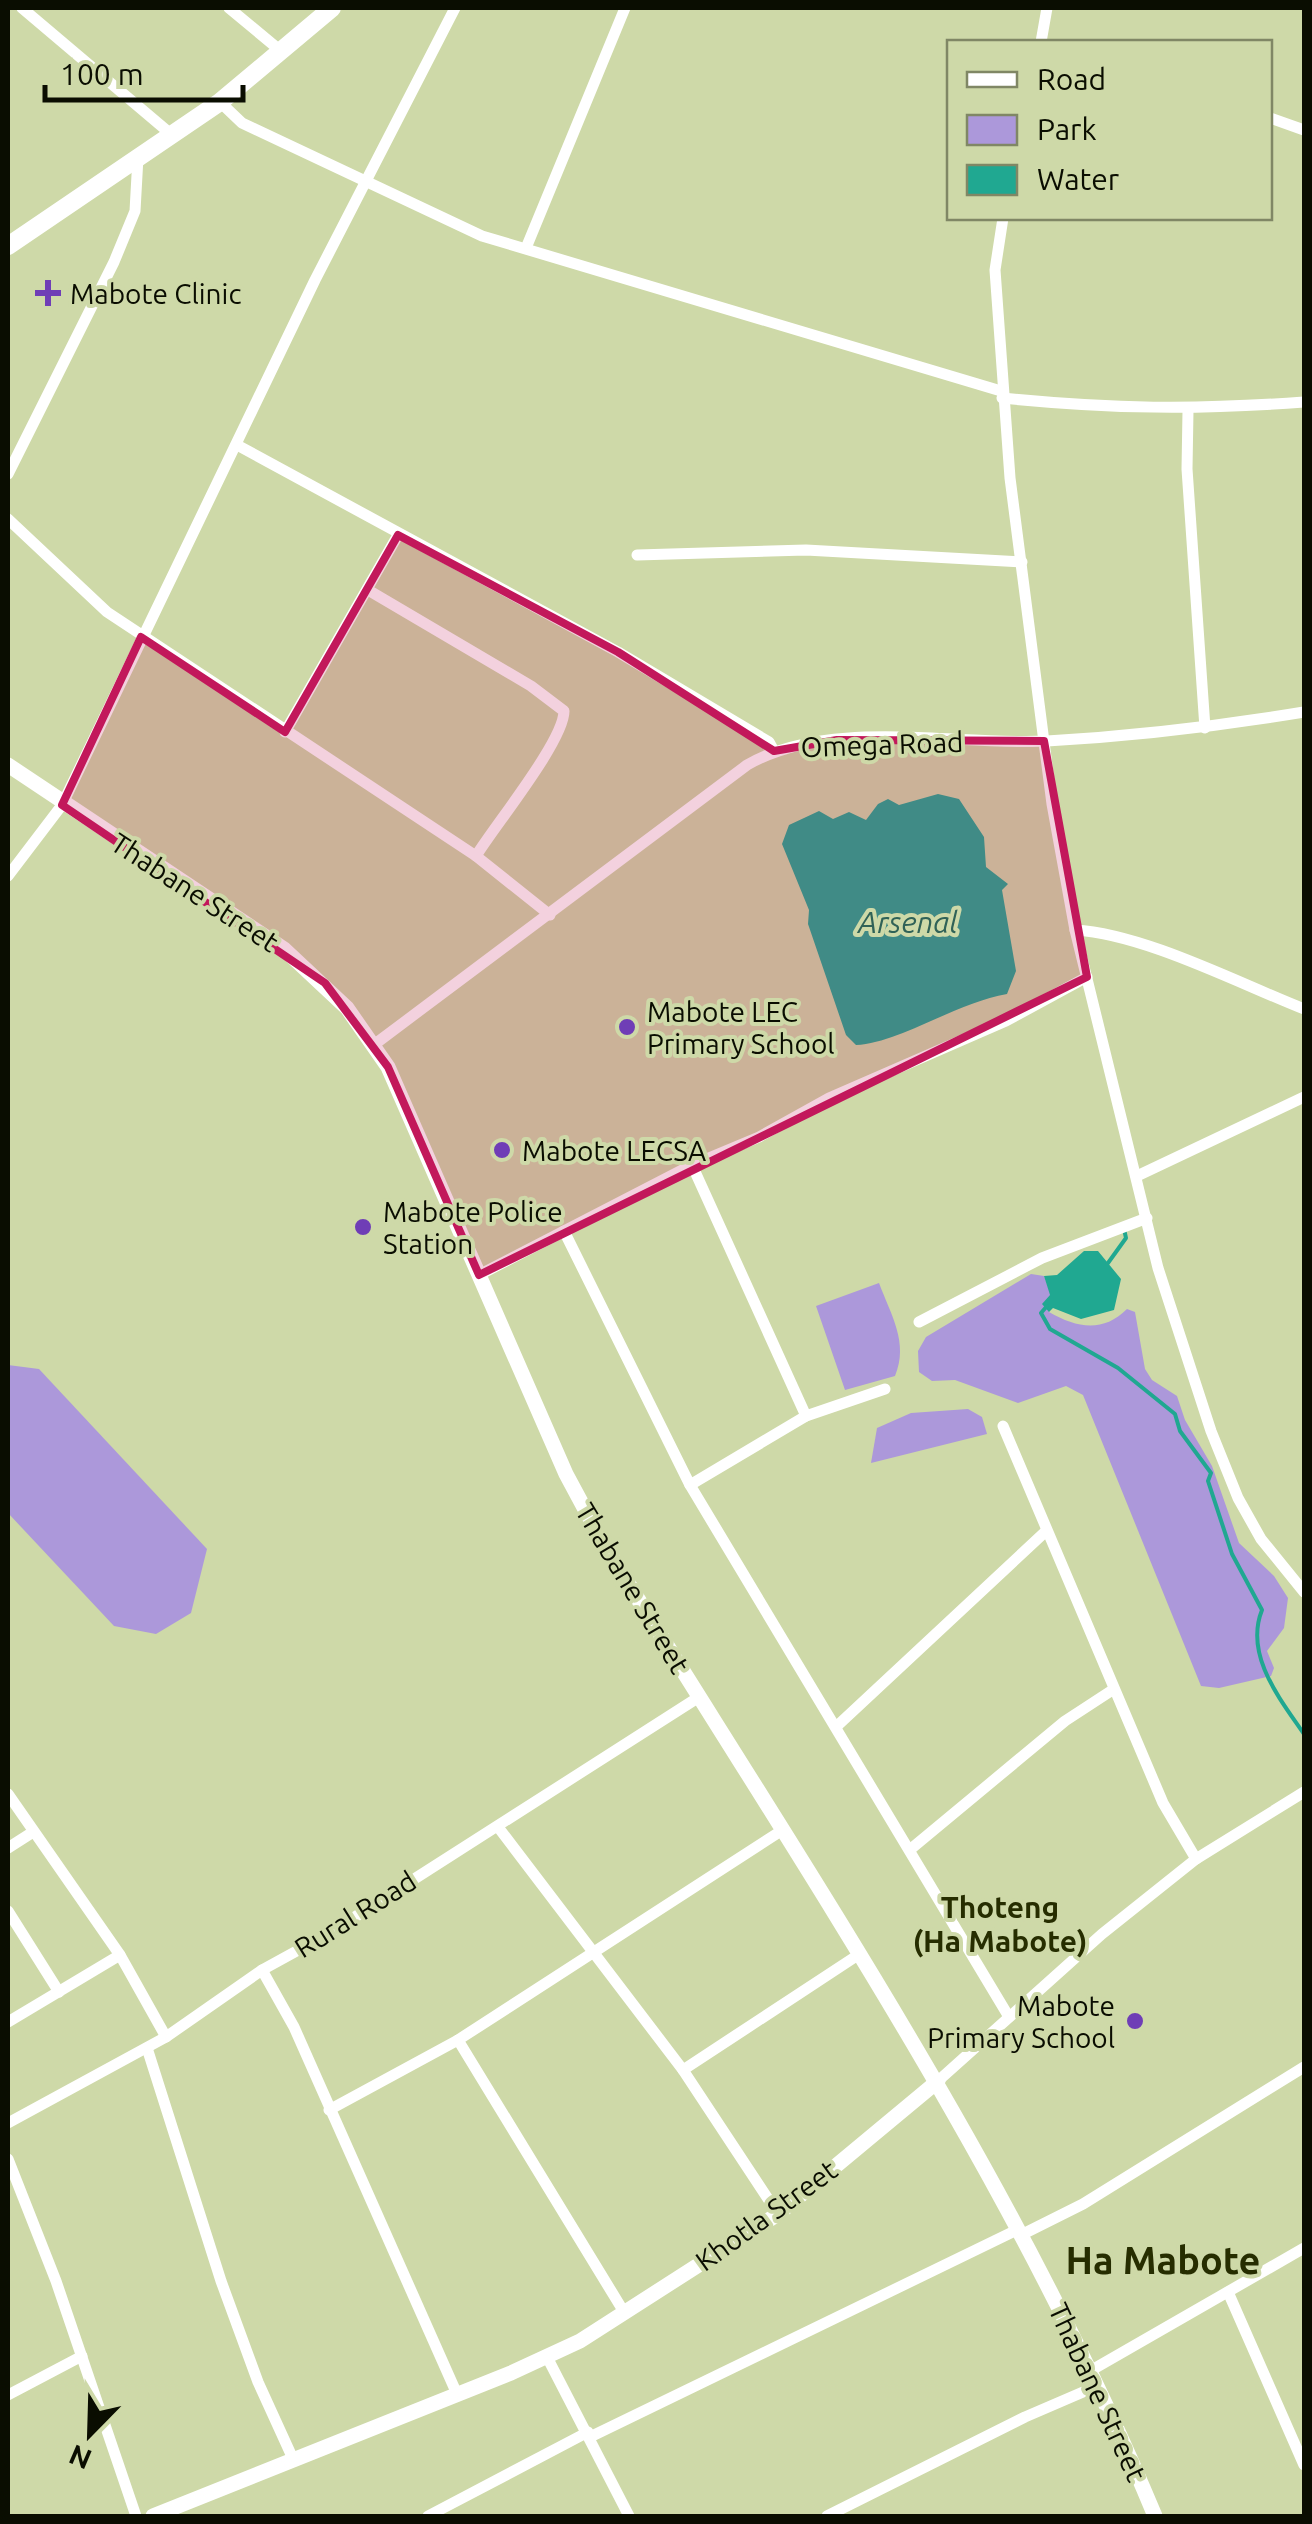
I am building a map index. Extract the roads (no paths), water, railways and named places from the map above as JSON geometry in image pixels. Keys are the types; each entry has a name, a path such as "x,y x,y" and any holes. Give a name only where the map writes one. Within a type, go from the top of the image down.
{"main road":[{"path":"8,245 220,102 332,8"}],"street":[{"path":"22,8 172,135"},
{"path":"230,8 282,52"},
{"path":"8,876 62,805 364,183 455,8"},
{"path":"526,248 625,8"},
{"path":"1044,40 1047,8"},
{"path":"220,102 242,123 482,236 654,291 876,350 1002,394 1111,409 1188,411 1304,402"},
{"path":"1272,119 1304,130"},
{"path":"8,474 114,262 134,211 138,158"},
{"path":"1003,220 995,270 1002,394 1044,741 1076,930 1158,1268 1238,1498 1262,1540 1304,1592"},
{"path":"1188,411 1187,470 1205,728"},
{"path":"237,445 618,652 769,742 774,752"},
{"path":"8,518 107,612 476,856 550,915"},
{"path":"285,732 398,535"},
{"path":"636,555 806,550 1022,562"},
{"path":"368,590 531,686 564,711 564,720 539,762 476,856"},
{"name":"Omega Road","path":"375,1044 747,765 774,752 837,740 1044,741 1205,728 1304,712"},
{"name":"Thabane Street","path":"8,765 62,805 284,950 325,984 375,1044 566,1474 781,1831 938,2081 1021,2232 1155,2516"},
{"path":"1076,930 1102,932 1133,942 1304,1010"},
{"path":"479,1275 692,1165 760,1137 870,1080 1006,1021 1087,977"},
{"path":"1136,1176 1304,1097"},
{"path":"692,1165 806,1416"},
{"path":"919,1322 1042,1258 1147,1218"},
{"path":"564,1231 690,1485 912,1848 1010,2017"},
{"path":"690,1485 806,1416 885,1389"},
{"path":"1003,1426 1163,1803 1196,1859"},
{"path":"837,1726 1045,1532"},
{"path":"912,1848 1065,1721 1114,1690"},
{"name":"Rural Road","path":"8,2122 166,2037 262,1970 333,1931 699,1697"},
{"name":"Khotla Street","path":"154,2516 548,2356 624,2312 778,2214 1196,1859 1304,1792"},
{"path":"8,1794 120,1956 166,2037"},
{"path":"498,1827 682,2070 778,2214"},
{"path":"329,2110 458,2040 781,1831"},
{"path":"8,1848 33,1832"},
{"path":"8,1911 59,1992"},
{"path":"682,2070 858,1954"},
{"path":"8,2022 120,1956"},
{"path":"262,1970 294,2027 456,2394"},
{"path":"458,2040 624,2312"},
{"path":"147,2048 221,2281 258,2382 294,2460"},
{"path":"428,2516 589,2435 1084,2204 1304,2067"},
{"path":"8,2159 82,2356 136,2516"},
{"path":"827,2516 1093,2379 1304,2248"},
{"path":"1228,2292 1304,2465"},
{"path":"8,2395 82,2356"},
{"path":"548,2356 629,2516"}],"water":[{"name":"Arsenal","path":"938,794 959,799 984,837 986,867 1008,884 1002,890 1016,971 1007,994 968,1005 891,1037 856,1045 846,1035 808,924 809,910 782,844 789,825 819,811 833,819 849,812 866,820 878,804 888,799 899,805"},
{"path":"1084,1251 1098,1251 1121,1279 1114,1310 1081,1319 1053,1308 1049,1312 1042,1304 1050,1295 1044,1276 1057,1275"}],"waterway":[{"path":"1108,1263 1126,1238 1124,1229"},
{"path":"1047,1306 1041,1313 1050,1329 1118,1368 1175,1414 1180,1431 1211,1473 1208,1481 1232,1554 1262,1610 1258,1627 1261,1660 1275,1691 1304,1734"}],"place":[{"name":"Mabote Clinic","path":"48,293"},
{"name":"Mabote LEC Primary School","path":"627,1027"},
{"name":"Mabote LECSA","path":"502,1150"},
{"name":"Mabote Police Station","path":"363,1227"},
{"name":"Mabote Primary School","path":"1135,2021"}],"district":[{"name":"Thoteng (Ha Mabote)","path":"1000,1924"},
{"name":"Ha Mabote","path":"1163,2260"}]}
